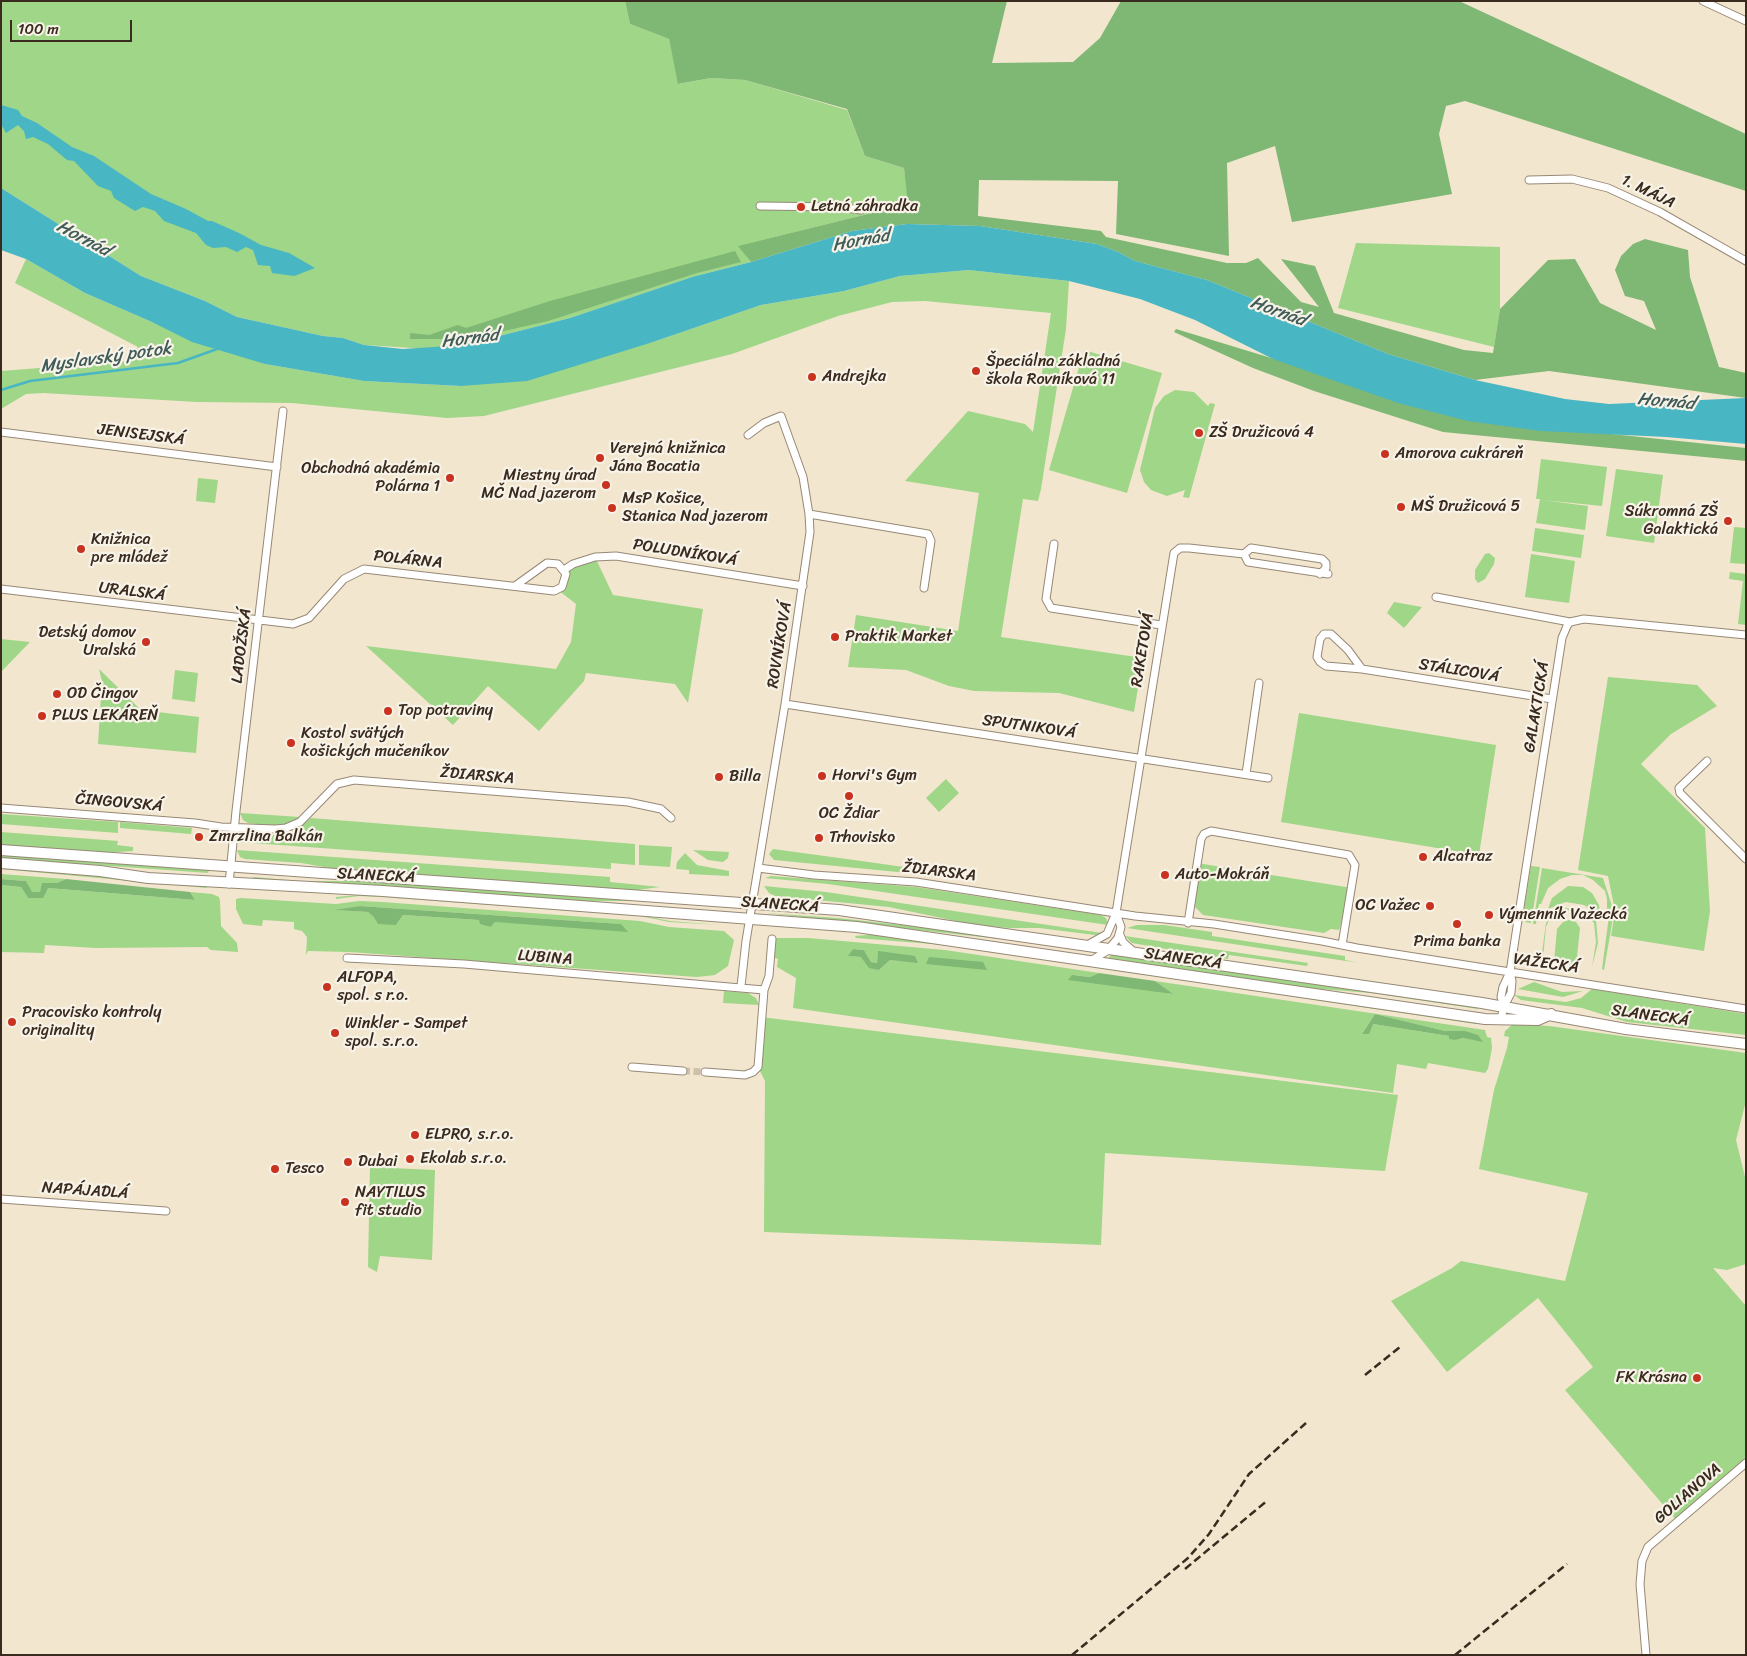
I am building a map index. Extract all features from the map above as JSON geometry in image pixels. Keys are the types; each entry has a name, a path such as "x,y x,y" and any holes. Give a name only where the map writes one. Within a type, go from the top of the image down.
{"main road":[{"name":"SLANECKÁ","path":"1,850 752,903 886,915 1504,1006 1626,1030 1746,1044"},
{"name":"SLANECKÁ","path":"1,863 229,884 383,891 866,928 1475,1017 1538,1020 1551,1014"}],"street":[{"path":"1703,1 1746,21"},
{"name":"1. MÁJA","path":"1529,180 1572,179 1608,188 1660,212 1746,261"},
{"path":"760,206 838,207 861,210"},
{"name":"LADOŽSKÁ","path":"229,884 234,826 283,411"},
{"name":"ROVNÍKOVÁ","path":"748,435 764,423 781,416 803,477 810,514 810,532 803,586 750,918"},
{"name":"JENISEJSKÁ","path":"1,432 277,467"},
{"path":"810,514 928,534 931,541 924,588"},
{"path":"1054,544 1046,599 1051,608 1161,625"},
{"name":"RAKETOVÁ","path":"1089,944 1107,934 1116,912 1174,552 1180,548 1188,548 1244,554 1251,548 1322,559 1326,563 1326,568 1324,574 1248,562 1244,554"},
{"name":"POLUDNÍKOVÁ","path":"564,570 573,564 595,557 616,556 803,586"},
{"path":"515,586 547,563 558,564 564,570"},
{"name":"POLÁRNA","path":"259,620 293,624 305,621 344,579 364,570 558,590 564,583 566,574 564,570"},
{"name":"URALSKÁ","path":"1,589 259,620"},
{"path":"1436,596 1570,622 1586,620 1746,635"},
{"name":"GALAKTICKÁ","path":"1502,1019 1504,1006 1501,995 1504,982 1510,972 1562,638 1570,622"},
{"name":"STÁLICOVÁ","path":"1362,669 1348,650 1331,634 1324,634 1320,639 1317,657 1326,666 1362,669 1552,699"},
{"path":"1246,774 1259,683"},
{"name":"SPUTNIKOVÁ","path":"785,704 1268,778"},
{"path":"1707,761 1679,788 1680,793 1746,859"},
{"name":"ŽDIARSKA","path":"234,826 275,829 295,825 307,816 337,784 354,780 628,802 661,809 671,818"},
{"name":"ČINGOVSKÁ","path":"1,808 225,827 234,826"},
{"path":"1188,923 1201,839 1207,831 1219,832 1350,855 1355,864 1342,945"},
{"name":"ŽDIARSKA","path":"758,868 814,875 916,882 1116,912"},
{"name":"RAKETOVÁ","path":"1092,960 1111,948 1120,935 1121,926 1116,912"},
{"name":"VAŽECKÁ","path":"1116,912 1188,923 1214,924 1746,1009"},
{"path":"1121,926 1136,916"},
{"path":"741,986 750,918"},
{"path":"1120,935 1123,942 1135,952"},
{"path":"704,1072 745,1074 753,1072 758,1067 764,990 769,976 772,939"},
{"name":"LUBINA","path":"347,958 464,964 510,970 741,986 764,990"},
{"path":"632,1067 683,1071"},
{"name":"NAPÁJADLÁ","path":"1,1199 166,1211"},
{"name":"GOLIANOVA","path":"1646,1655 1640,1584 1642,1561 1648,1547 1746,1463"}],"green space":[{"path":"1,1 625,1 630,24 669,39 679,84 711,78 745,80 847,110 865,156 904,168 910,213 876,212 739,246 751,262 692,277 570,318 464,345 428,349 364,345 343,338 323,336 237,317 205,301 141,276 1,188"},
{"path":"625,1 1007,1 992,63 1073,62 1100,38 1121,1 1459,1 1746,134 1746,191 1465,101 1446,106 1439,134 1452,194 1292,222 1275,146 1227,163 1229,256 1116,234 1118,181 979,180 978,216 1101,231 1106,237 1227,263 1246,263 1258,258 1301,302 1319,307 1281,259 1315,266 1334,313 1464,350 1493,353 1500,309 1548,260 1575,259 1600,303 1656,330 1644,301 1625,296 1615,270 1621,256 1633,244 1645,239 1688,250 1690,277 1719,367 1746,373 1746,398 1549,371 1475,380 1388,354 1207,280 1135,261 1097,244 980,226 907,224 852,231 751,262 738,246 876,212 909,213 904,168 865,156 847,109 745,80 711,78 678,84 669,39 630,24"},
{"path":"1356,243 1500,247 1500,309 1494,347 1338,308"},
{"path":"735,251 741,262 697,273 548,321 469,339 410,339 410,333 429,335 458,325 466,328 550,301"},
{"path":"26,259 85,293 152,322 265,364 364,381 461,386 653,342 761,305 844,291 900,276 969,270 1069,281 1066,329 1041,489 1038,501 1023,499 1001,637 1143,658 1134,712 1059,693 974,691 949,686 906,670 848,667 856,615 958,631 979,493 905,481 968,411 1025,424 1033,432 1051,313 925,301 892,302 838,316 732,354 484,416 447,418 292,403 197,402 43,393 26,394 1,409 1,371 130,361 138,347 15,283"},
{"path":"1176,329 1386,393 1573,430 1746,448 1746,461 1443,432 1314,391 1253,368 1174,332"},
{"path":"1084,350 1162,373 1127,493 1049,470"},
{"path":"1175,390 1194,392 1208,406 1210,403 1215,404 1189,498 1183,497 1185,490 1167,496 1151,490 1144,482 1140,470 1155,408 1164,396"},
{"path":"1541,459 1607,467 1602,506 1542,500 1588,506 1585,530 1536,523 1540,499 1536,499"},
{"path":"1616,469 1663,475 1654,543 1606,536"},
{"path":"198,478 218,480 215,503 196,501"},
{"path":"1734,527 1746,528 1746,564 1730,563"},
{"path":"1535,528 1584,535 1581,558 1532,551"},
{"path":"1489,553 1495,558 1494,564 1485,579 1478,583 1475,579 1475,570 1485,554"},
{"path":"1531,554 1575,561 1569,603 1525,597"},
{"path":"595,557 613,595 703,609 688,703 675,684 586,673 584,681 539,731 488,686 453,725 366,646 556,669 571,642 576,604 558,590 564,570"},
{"path":"1730,572 1746,574 1746,625 1738,624 1743,581 1729,579"},
{"path":"1394,602 1422,607 1404,628 1387,613"},
{"path":"1,639 30,642 1,672"},
{"path":"99,669 141,710 199,717 196,753 98,744 102,681"},
{"path":"175,670 198,673 195,702 172,699"},
{"path":"1608,677 1697,685 1717,706 1671,734 1641,764 1705,828 1710,911 1704,951 1611,936 1615,911 1608,876 1578,870"},
{"path":"1299,713 1496,745 1479,855 1281,822"},
{"path":"946,779 959,793 939,812 926,798"},
{"path":"240,813 300,817 291,823 273,826 248,823 243,820"},
{"path":"1,814 118,822 118,833 1,824"},
{"path":"311,818 635,844 635,865 611,863 611,869 238,842 241,836 249,834 273,835 294,831"},
{"path":"120,822 192,828 191,834 120,828"},
{"path":"1,832 118,841 117,845 133,847 133,851 104,853 15,847 1,844"},
{"path":"639,845 672,847 670,867 639,865"},
{"path":"773,849 918,869 914,873 908,873 774,860 769,854"},
{"path":"237,850 610,877 610,882 660,887 637,890 579,888 342,870 301,863 245,859 240,857"},
{"path":"693,850 729,852 728,858 723,862 708,860"},
{"path":"685,853 697,865 729,871 729,876 689,874 689,870 676,869 677,862"},
{"path":"1,855 209,870 208,873 1,858"},
{"path":"1197,863 1352,888 1339,930 1331,929 1324,933 1203,915 1195,907"},
{"path":"1531,866 1540,867 1531,923 1525,922 1523,916"},
{"path":"1,867 67,872 207,888 1,869"},
{"path":"1542,868 1603,878 1614,912 1604,970 1602,969 1609,916 1607,915 1605,891 1593,880 1583,875 1572,875 1560,879 1548,888 1541,904 1539,904 1536,924 1533,924"},
{"path":"1,874 66,879 57,883 43,883 40,892 31,892 26,881 1,879"},
{"path":"771,876 916,887 1101,915 1106,918 1108,925 828,884 765,878"},
{"path":"255,877 297,881 358,881 723,905 723,907 640,901 580,901 247,879"},
{"path":"1,879 26,881 32,892 40,892 42,883 57,883 66,879 190,892 195,900 48,888 43,898 28,898 21,887 1,885"},
{"path":"1,885 21,887 28,898 48,888 195,900 190,892 212,894 219,897 221,926 237,943 238,952 211,950 207,947 96,948 45,945 44,953 1,952"},
{"path":"764,886 826,892 1102,933 1095,935 1039,928 1009,928 970,924 889,907 775,896 769,893"},
{"path":"1568,886 1583,887 1592,893 1599,905 1601,917 1584,905 1566,902 1548,909 1552,898"},
{"path":"359,895 640,915 670,921 721,925 669,922 640,916 382,897 359,896 336,899 336,897"},
{"path":"236,899 336,904 359,901 382,902 640,921 669,927 724,931 734,940 728,966 715,975 697,977 349,952 308,951 306,955 307,937 302,931 294,929 294,922 263,920 262,926 243,924 236,909","holes":["360,906 621,924 495,922 491,927 479,920 403,915 396,925 368,912 337,910"]},
{"path":"360,906 621,924 628,932 495,922 491,927 480,924 479,920 403,915 396,925 378,924 368,912 334,910"},
{"path":"1563,908 1584,910 1596,920 1598,943 1592,967 1596,942 1594,923 1586,913 1575,910 1558,911 1549,920 1546,927 1543,958 1541,960 1546,923 1555,911"},
{"path":"765,913 838,918 1018,938 1018,941"},
{"path":"1569,920 1576,922 1580,928 1576,966 1554,962 1557,929 1563,922"},
{"path":"1137,925 1164,925 1212,932 1212,936 1345,956 1345,960 1359,963 1127,928"},
{"path":"880,934 1476,1022 1476,1024 945,945 856,938 855,936"},
{"path":"1125,936 1308,963 1307,966 1229,955 1228,959 1132,943"},
{"path":"775,938 808,938 945,950 1099,973 1090,977 1072,975 1172,994 1155,981 1485,1030 1487,1037 1491,1038 1492,1048 1488,1069 1485,1073 1428,1063 1426,1069 1397,1064 1393,1093 793,1008 796,978 777,967 778,959 773,957","holes":["853,949 864,950 871,962 877,963 878,952 917,962 890,960 879,970 861,957 849,956","1375,1014 1445,1031 1465,1031 1482,1041 1463,1038 1456,1040 1449,1036 1373,1024 1362,1034"]},
{"path":"853,949 864,950 871,962 877,963 878,951 915,956 918,963 890,960 879,970 869,968 861,957 848,956"},
{"path":"1114,953 1306,983 1478,1007 1478,1009 1371,993 1309,988 1108,958"},
{"path":"929,957 983,962 987,970 926,964"},
{"path":"1099,973 1155,981 1173,994 1068,980 1072,975 1090,977"},
{"path":"1534,982 1562,992 1583,991 1563,997 1518,989"},
{"path":"1592,989 1746,1014 1746,1035 1627,1022 1582,1008 1521,1000 1514,995 1566,1002 1581,998"},
{"path":"724,991 748,993 756,998 759,1005 723,1003"},
{"path":"1375,1014 1445,1031 1465,1031 1478,1035 1483,1042 1463,1038 1449,1039 1449,1036 1373,1024 1369,1034 1362,1034"},
{"path":"761,1017 1398,1095 1385,1171 1105,1153 1101,1245 764,1232 765,1081 758,1067"},
{"path":"1513,1024 1549,1026 1746,1053 1746,1101 1736,1140 1746,1181 1746,1264 1727,1270 1713,1268 1746,1306 1746,1463 1677,1521 1565,1390 1593,1367 1538,1298 1447,1372 1391,1301 1452,1268 1461,1261 1565,1281 1588,1193 1479,1169 1494,1090 1507,1048 1509,1037 1504,1036 1505,1031"},
{"path":"370,1167 435,1170 432,1260 380,1256 377,1272 368,1267"}],"water":[{"path":"1,105 18,110 22,116 37,123 72,147 94,156 151,194 208,221 239,233 261,245 289,253 315,268 294,276 272,273 270,266 258,265 253,250 246,247 237,252 226,247 213,248 206,245 196,233 164,221 155,211 143,207 135,211 114,198 111,191 98,186 74,161 67,160 48,144 33,137 26,139 24,131 18,125 6,133 1,124"},
{"name":"Hornád","path":"1,188 141,276 205,301 237,317 323,336 343,338 364,345 403,349 464,345 570,318 692,277 751,262 852,231 907,224 980,226 1097,244 1135,261 1207,280 1388,354 1475,380 1565,399 1609,404 1746,398 1746,444 1666,437 1541,431 1468,421 1398,403 1273,359 1195,320 1140,299 1069,281 969,270 900,276 844,291 761,305 653,342 527,381 461,386 364,381 265,364 192,342 152,322 85,293 26,259 1,250"}],"waterway":[{"name":"Myslavský potok","path":"1,390 30,381 178,363 217,349"}],"tunnel":[{"path":"683,1071 705,1072"}],"railway":[{"path":"1365,1375 1400,1347"},
{"path":"1072,1655 1188,1558 1209,1534 1249,1474 1306,1423"},
{"path":"1185,1569 1268,1500"},
{"path":"1455,1655 1567,1564"}],"place":[{"name":"Letná záhradka","path":"801,207"},
{"name":"Špeciálna základná škola Rovníková 11","path":"976,371"},
{"name":"Andrejka","path":"812,377"},
{"name":"ZŠ Družicová 4","path":"1199,433"},
{"name":"Amorova cukráreň","path":"1385,454"},
{"name":"Verejná knižnica Jána Bocatia","path":"600,458"},
{"name":"Obchodná akadémia Polárna 1","path":"450,478"},
{"name":"Miestny úrad MČ Nad jazerom","path":"606,485"},
{"name":"MŠ Družicová 5","path":"1401,507"},
{"name":"MsP Košice, Stanica Nad jazerom","path":"612,508"},
{"name":"Súkromná ZŠ Galaktická","path":"1728,521"},
{"name":"Knižnica pre mládež","path":"81,549"},
{"name":"Praktik Market","path":"835,637"},
{"name":"Detský domov Uralská","path":"146,642"},
{"name":"OD Čingov","path":"57,694"},
{"name":"Top potraviny","path":"388,711"},
{"name":"PLUS LEKÁREŇ","path":"42,716"},
{"name":"Kostol svätých košických mučeníkov","path":"291,743"},
{"name":"Horvi's Gym","path":"822,776"},
{"name":"Billa","path":"719,777"},
{"name":"OC Ždiar","path":"849,796"},
{"name":"Zmrzlina Balkán","path":"199,837"},
{"name":"Trhovisko","path":"819,838"},
{"name":"Alcatraz","path":"1423,857"},
{"name":"Auto-Mokráň","path":"1165,875"},
{"name":"OC Važec","path":"1430,906"},
{"name":"Výmenník Važecká","path":"1489,915"},
{"name":"Prima banka","path":"1457,924"},
{"name":"ALFOPA, spol. s r.o.","path":"327,987"},
{"name":"Pracovisko kontroly originality","path":"12,1022"},
{"name":"Winkler - Sampet spol. s.r.o.","path":"335,1033"},
{"name":"ELPRO, s.r.o.","path":"415,1135"},
{"name":"Ekolab s.r.o.","path":"410,1159"},
{"name":"Dubai","path":"348,1162"},
{"name":"Tesco","path":"275,1169"},
{"name":"NAYTILUS fit studio","path":"345,1202"},
{"name":"FK Krásna","path":"1697,1378"}]}
